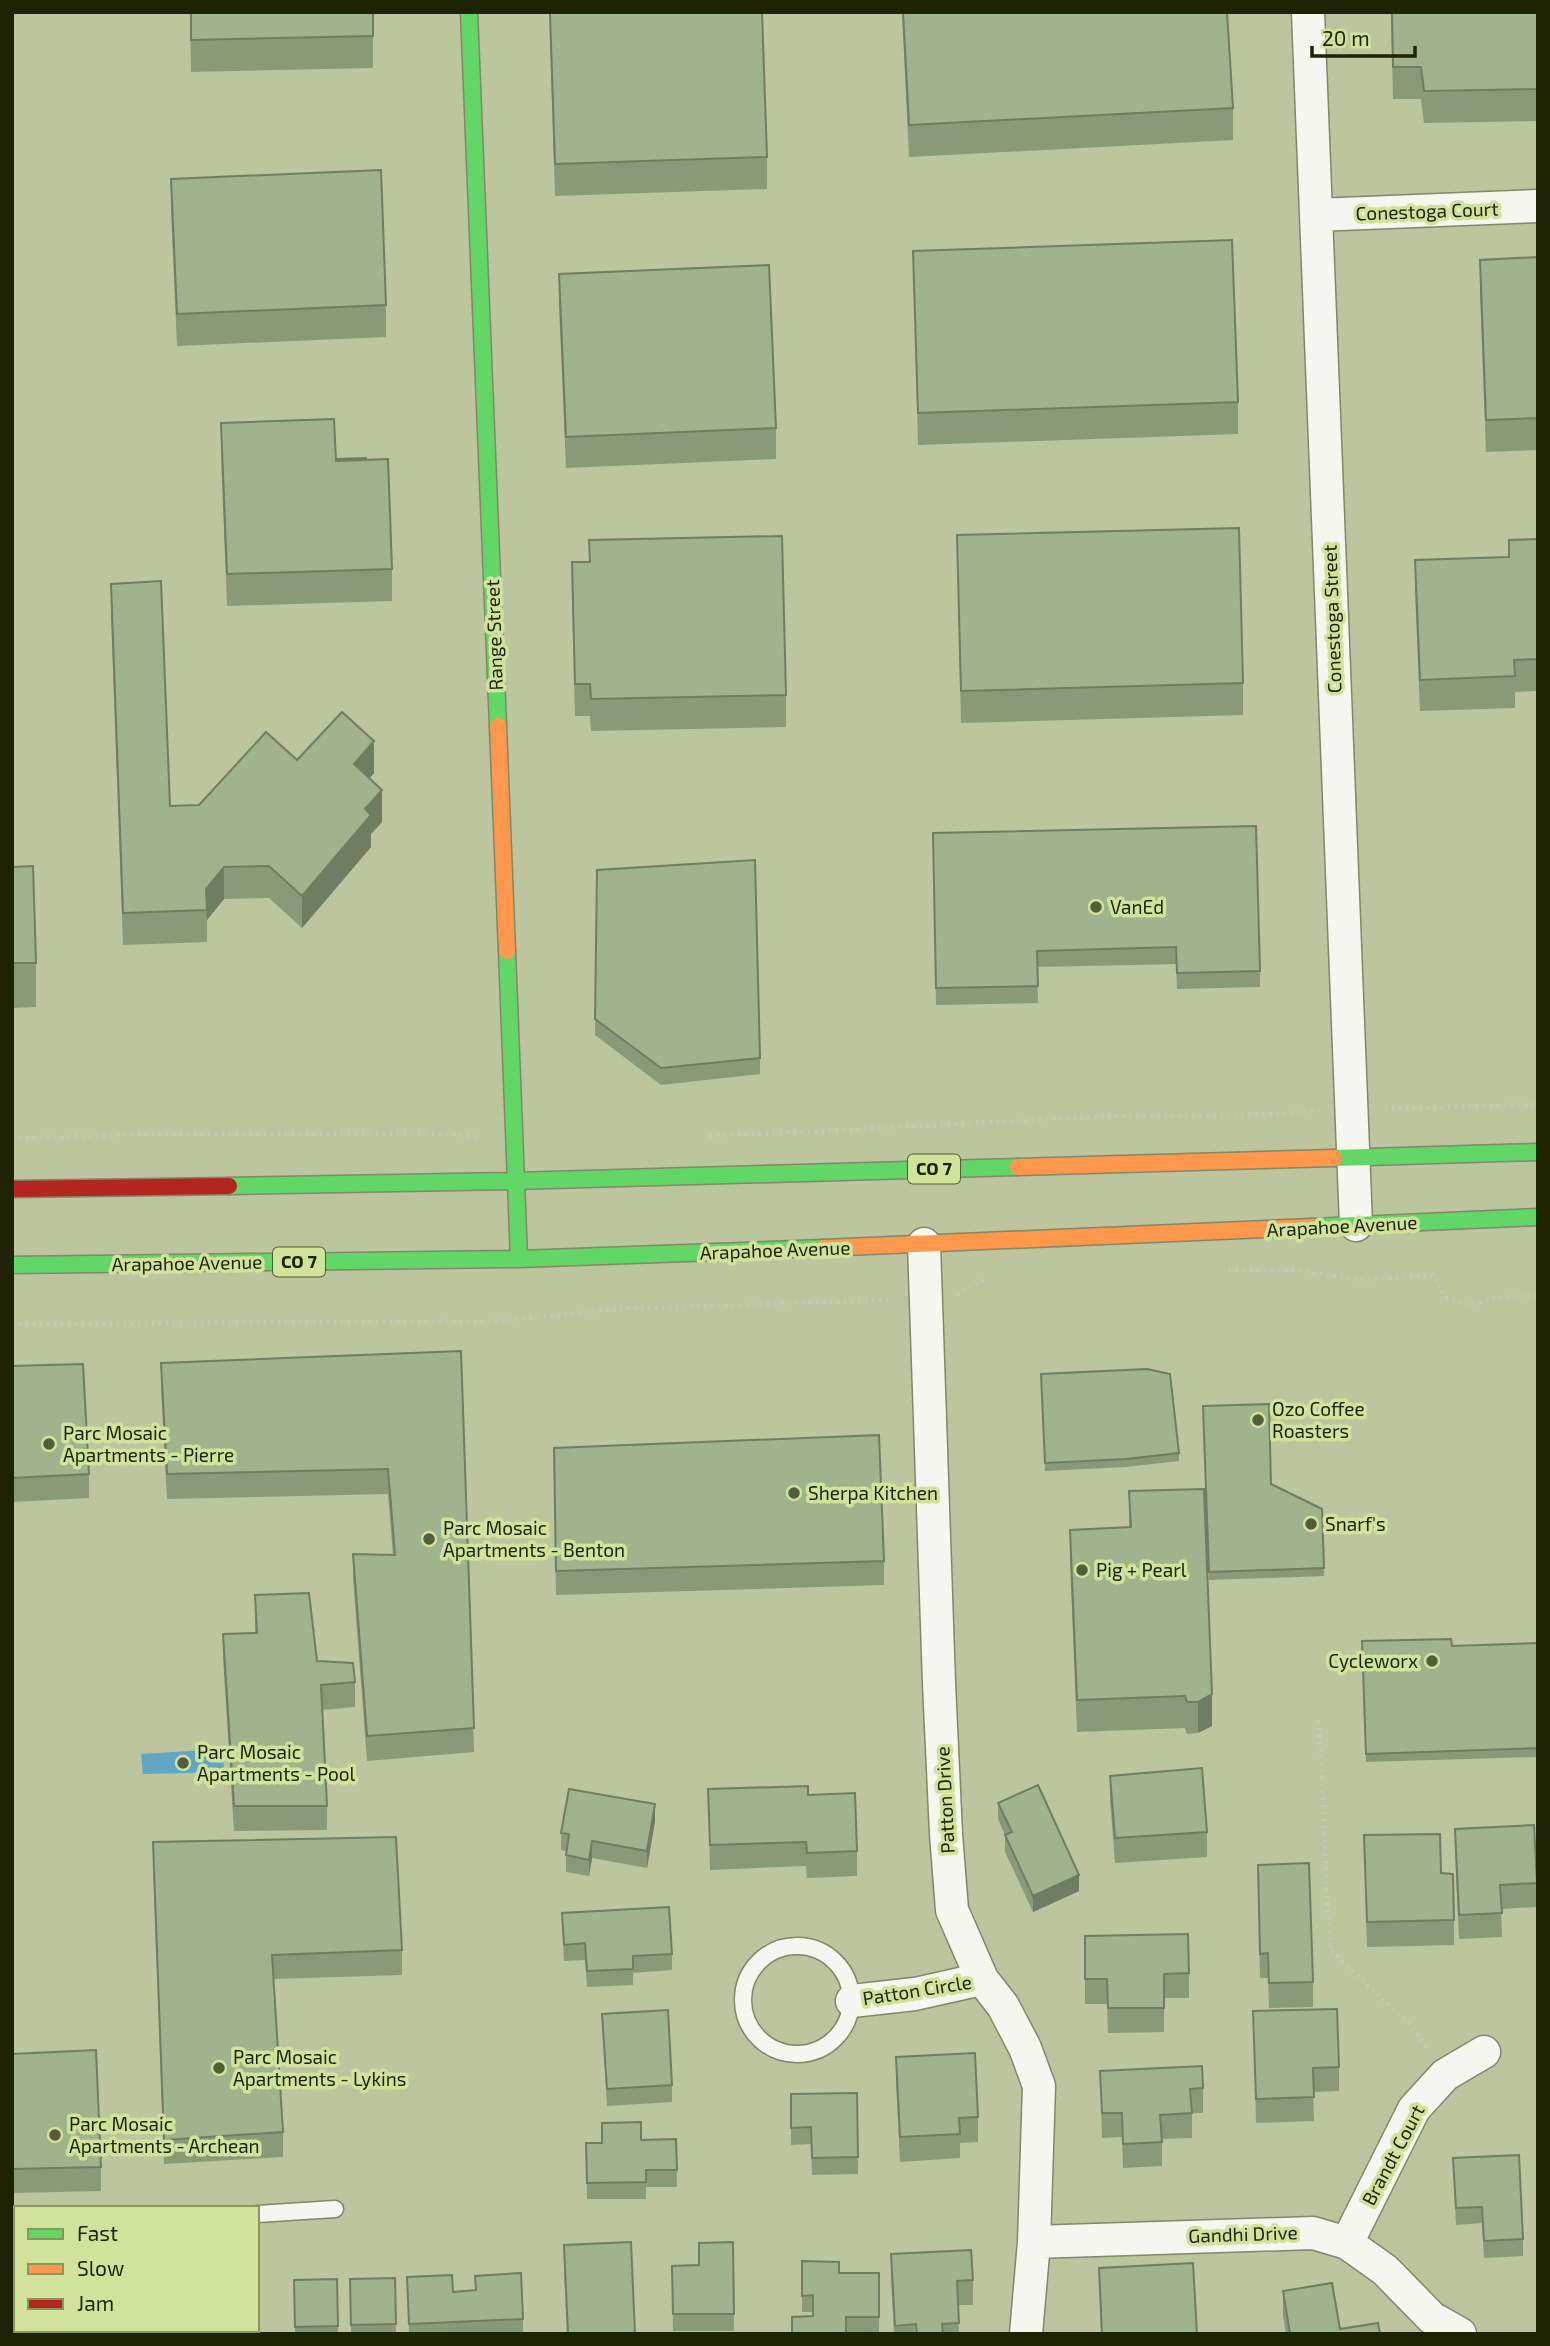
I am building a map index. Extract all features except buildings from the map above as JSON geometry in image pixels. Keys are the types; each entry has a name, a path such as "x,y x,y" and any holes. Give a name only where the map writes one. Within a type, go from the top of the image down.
{"main road":[{"name":"Range Street","path":"469,12 519,1259"},
{"name":"CO 7","path":"12,1189 515,1181 1538,1152"},
{"name":"Arapahoe Avenue","path":"12,1265 519,1259 1538,1217"}],"street":[{"name":"Conestoga Street","path":"1308,12 1356,1225"},
{"name":"Conestoga Court","path":"1316,215 1538,206"},
{"name":"Patton Drive","path":"924,1244 934,1559 948,1860 953,1910 982,1979 1003,2006 1039,2086 1034,2242 1026,2334"},
{"name":"Patton Circle","path":"852,2001 915,1994 982,1979"},
{"name":"Brandt Court","path":"1348,2243 1414,2109 1446,2074 1484,2052"},
{"name":"Gandhi Drive","path":"1034,2242 1313,2232 1348,2243 1385,2270 1432,2318 1460,2334"}],"lane":[{"path":"798,1945 815,1948 830,1956 846,1976 852,2001 849,2019 839,2035 824,2047 806,2054 787,2054 769,2047 755,2034 746,2018 742,1999 745,1982 760,1961 781,1947 798,1945"},
{"path":"259,2214 335,2209"}],"path":[{"path":"701,1136 1091,1116 1278,1115 1352,1106 1425,1108 1538,1104"},
{"path":"12,1138 164,1134 428,1133 514,1140"},
{"path":"1222,1270 1303,1271 1358,1280 1433,1275 1445,1297 1469,1305 1499,1297 1538,1295"},
{"path":"12,1324 501,1321 614,1309 879,1301 952,1296 990,1278"},
{"path":"1320,1721 1330,1950 1411,2026 1446,2074"}],"water":[{"name":"Parc Mosaic Apartments - Pool","path":"223,1749 224,1772 143,1774 141,1754"}],"traffic: fast":[{"path":"469,12 498,726"},
{"path":"507,951 519,1259"},
{"path":"1334,1158 1538,1152"},
{"path":"229,1186 1018,1167"},
{"path":"1311,1227 1538,1217"},
{"path":"12,1265 519,1259 823,1248"}],"traffic: slow":[{"path":"498,726 507,951"},
{"path":"1018,1167 1334,1158"},
{"path":"823,1248 1311,1227"}],"traffic: jam":[{"path":"12,1189 229,1186"}],"place":[{"name":"VanEd","path":"1096,907"},
{"name":"Ozo Coffee Roasters","path":"1258,1420"},
{"name":"Parc Mosaic Apartments - Pierre","path":"49,1444"},
{"name":"Sherpa Kitchen","path":"794,1493"},
{"name":"Snarf's","path":"1311,1524"},
{"name":"Parc Mosaic Apartments - Benton","path":"429,1539"},
{"name":"Pig + Pearl","path":"1082,1570"},
{"name":"Cycleworx","path":"1432,1661"},
{"name":"Parc Mosaic Apartments - Pool","path":"183,1763"},
{"name":"Parc Mosaic Apartments - Lykins","path":"219,2068"},
{"name":"Parc Mosaic Apartments - Archean","path":"55,2135"}]}
